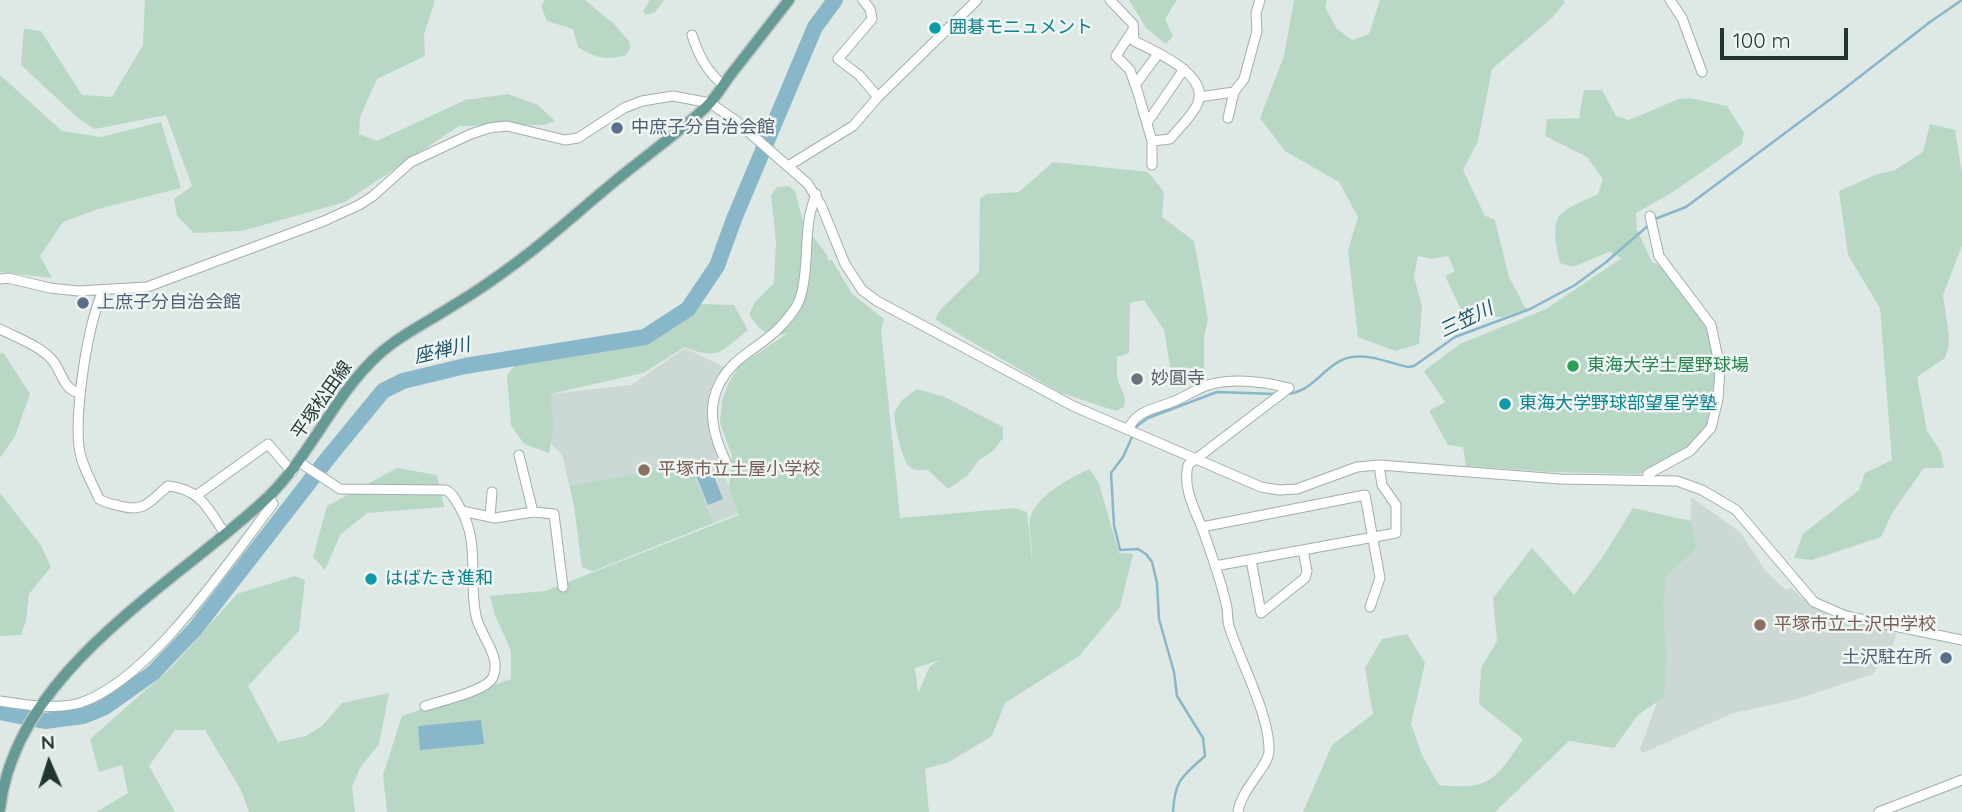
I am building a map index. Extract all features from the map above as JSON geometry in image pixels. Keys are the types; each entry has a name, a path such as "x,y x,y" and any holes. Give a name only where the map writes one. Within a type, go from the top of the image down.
{"main road":[{"name":"平塚松田線","path":"0,809 8,774 27,728 65,674 135,606 225,534 292,472 358,375 378,355 400,337 454,305 520,260 710,103 789,0"}],"street":[{"path":"863,0 870,9 872,19 838,59 859,75 878,97"},
{"path":"788,166 853,126 878,97 977,0"},
{"path":"1111,0 1129,18 1135,41 1184,69 1193,78 1199,97 1198,103 1170,139 1152,141"},
{"path":"1228,118 1234,92 1244,79 1257,30 1256,13 1260,0"},
{"path":"1670,0 1682,18 1702,72"},
{"path":"1133,30 1116,56 1130,70 1135,85 1152,141 1152,165"},
{"path":"692,35 709,73 723,85"},
{"path":"1135,85 1158,54"},
{"path":"1147,123 1184,69"},
{"path":"1199,97 1234,92"},
{"path":"0,279 27,281 50,288 103,292 147,288 324,221 373,196 411,162 489,128 523,129 565,140 578,138 624,108 650,99 673,96 710,103 758,138 816,194 845,264 862,290 877,301 1073,406 1261,487 1297,489 1357,467 1379,465 1560,479 1647,478 1677,481 1702,490 1736,510 1802,590 1814,602 1828,610 1962,640"},
{"path":"726,462 711,421 720,382 734,364 768,339 794,311 801,295 809,220 816,194"},
{"path":"1647,478 1648,474 1690,451 1711,428 1718,399 1720,368 1711,325 1659,256 1650,216"},
{"path":"103,292 95,308 78,412 79,448 99,499 139,510 168,486 197,495 225,534"},
{"path":"0,329 46,353 56,364 66,385 74,392 80,393"},
{"path":"1128,430 1139,415 1147,410 1213,384 1272,383 1289,388 1188,465 1185,477 1215,566 1227,608 1228,626 1259,707 1269,745 1268,759 1247,788 1238,812"},
{"path":"197,495 268,444 292,472"},
{"path":"519,455 533,512"},
{"path":"299,462 340,489 446,490 452,493 462,511 473,537 476,617 494,656 494,675 488,685 425,706"},
{"path":"1215,566 1396,533 1398,517 1393,498 1382,485 1379,465"},
{"path":"490,517 492,492"},
{"path":"1202,527 1364,495 1380,578 1370,607"},
{"path":"0,701 62,706 94,698 139,666 208,589 273,505 268,496"},
{"path":"462,511 490,517 533,512 554,514 563,587"},
{"path":"1251,560 1261,613 1305,578 1307,571 1303,550"},
{"path":"1879,812 1962,780"}],"shaded area":[{"name":"平塚市立土屋小学校","path":"685,348 724,367 709,393 707,415 712,443 739,513 593,571 582,567 574,505 562,455 550,442 550,394 631,385"},
{"name":"平塚市立土沢中学校","path":"1691,497 1740,532 1765,570 1786,590 1791,587 1832,619 1895,632 1896,636 1891,649 1873,674 1794,700 1733,713 1643,753 1640,749 1662,688 1654,582 1690,547"}],"green space":[{"path":"145,0 435,0 424,35 425,56 377,79 360,117 359,134 377,141 465,100 508,94 538,105 555,121 544,125 459,126 345,202 242,231 194,233 177,216 174,199 192,186 166,115 95,129 79,119 21,65 24,29 41,31 82,95 112,97 143,45"},
{"path":"545,0 585,0 613,23 629,41 630,48 626,55 601,57 578,47 573,29 547,21 541,6"},
{"path":"650,0 664,0 655,12 646,15 643,11"},
{"path":"1129,0 1177,0 1165,19 1173,36 1166,44 1146,28"},
{"path":"1294,0 1327,0 1325,7 1337,29 1352,40 1369,34 1380,0 1565,2 1552,18 1492,69 1478,141 1463,170 1485,216 1495,220 1509,277 1526,309 1502,317 1464,316 1445,276 1455,271 1448,256 1432,259 1418,256 1414,277 1422,306 1419,344 1395,351 1358,337 1348,250 1358,217 1339,182 1285,151 1260,118 1284,56"},
{"path":"0,75 62,131 101,137 161,122 181,188 98,209 63,222 40,256 52,278 0,272"},
{"name":"東海大学土屋野球場","path":"1584,90 1602,90 1616,116 1629,120 1679,99 1690,98 1727,106 1744,133 1742,144 1673,192 1636,213 1637,230 1652,262 1659,265 1681,290 1707,325 1713,339 1717,379 1706,428 1671,460 1639,474 1466,466 1463,447 1448,445 1429,411 1445,402 1424,371 1460,344 1546,309 1622,258 1609,252 1573,267 1560,263 1555,230 1558,217 1598,194 1603,179 1587,157 1545,136 1547,119 1579,118"},
{"path":"1930,124 1955,130 1962,174 1962,246 1943,295 1949,336 1948,350 1945,358 1917,377 1927,431 1941,452 1944,468 1924,468 1892,513 1881,537 1812,560 1794,558 1803,534 1859,490 1865,473 1892,460 1880,308 1848,255 1839,191 1875,175 1895,170 1923,152"},
{"path":"1053,162 1148,172 1164,192 1162,217 1194,241 1208,319 1204,337 1204,375 1181,384 1173,384 1164,330 1144,300 1130,303 1129,353 1117,357 1117,378 1125,398 1124,407 1116,411 1061,393 935,319 941,309 979,272 980,198 987,194 1019,192"},
{"path":"789,186 795,191 804,225 828,260 832,260 852,294 884,319 881,329 900,518 1015,508 1027,512 1032,559 1030,519 1038,503 1054,489 1090,469 1099,484 1119,553 1133,554 1120,607 1079,656 1005,703 992,736 949,762 925,769 929,812 387,812 383,775 402,716 511,679 511,651 495,615 490,596 545,591 739,515 729,488 732,456 720,423 722,400 739,366 788,333 775,335 765,332 749,314 755,302 774,283 776,241 771,195 777,187","holes":["940,660 930,666 918,693 915,668"]},
{"path":"702,304 734,305 748,330 719,352 705,353 685,347 643,373 550,394 554,424 549,453 524,444 511,425 507,375 518,362 559,350 634,336"},
{"path":"3,352 30,394 15,436 0,458 0,354"},
{"path":"917,389 945,397 1003,427 1003,438 993,451 979,460 967,476 948,489 928,470 911,468 901,450 894,413 902,400"},
{"path":"690,464 713,523 593,571 582,567 570,486"},
{"path":"397,468 437,475 444,507 367,513 340,535 325,570 313,557 327,506"},
{"path":"0,493 40,544 51,567 29,594 26,621 21,635 0,636"},
{"path":"1633,508 1691,521 1696,548 1666,576 1663,601 1666,655 1664,697 1638,715 1614,748 1569,741 1495,812 1303,812 1332,745 1373,714 1365,668 1382,639 1407,634 1425,663 1411,724 1422,755 1439,785 1481,784 1498,773 1523,739 1479,704 1481,668 1497,641 1493,598 1532,548 1574,595 1602,558"},
{"path":"295,576 305,580 299,631 248,686 278,742 306,736 322,726 342,703 389,693 379,744 360,768 352,787 355,812 249,812 241,790 205,730 175,730 149,766 175,812 96,812 128,793 122,765 99,772 90,739 171,668 237,594"}],"water":[{"path":"711,469 723,499 708,505 696,475"},
{"path":"481,720 484,744 420,750 418,726"}],"waterway":[{"name":"座禅川","path":"0,712 45,721 83,716 105,707 153,673 195,629 383,391 403,381 465,366 645,337 688,309 717,266 734,219 815,27 835,0"},
{"name":"三笠川","path":"1655,219 1686,207 1962,0"},
{"name":"三笠川","path":"1285,394 1304,389 1334,364 1352,357 1414,366 1455,337 1530,309 1575,285 1650,224"},
{"name":"三笠川","path":"1173,812 1178,785 1205,756 1203,738 1177,696 1174,672 1159,619 1157,583 1152,562 1138,549 1120,550 1114,525 1111,473 1123,457 1137,426 1148,418 1217,392 1275,394"}],"place":[{"name":"囲碁モニュメント","path":"935,28"},
{"name":"中庶子分自治会館","path":"617,128"},
{"name":"上庶子分自治会館","path":"83,303"},
{"name":"東海大学土屋野球場","path":"1573,366"},
{"name":"妙圓寺","path":"1137,379"},
{"name":"東海大学野球部望星学塾","path":"1505,404"},
{"name":"平塚市立土屋小学校","path":"644,470"},
{"name":"はばたき進和","path":"371,579"},
{"name":"平塚市立土沢中学校","path":"1760,625"},
{"name":"土沢駐在所","path":"1946,658"}]}
